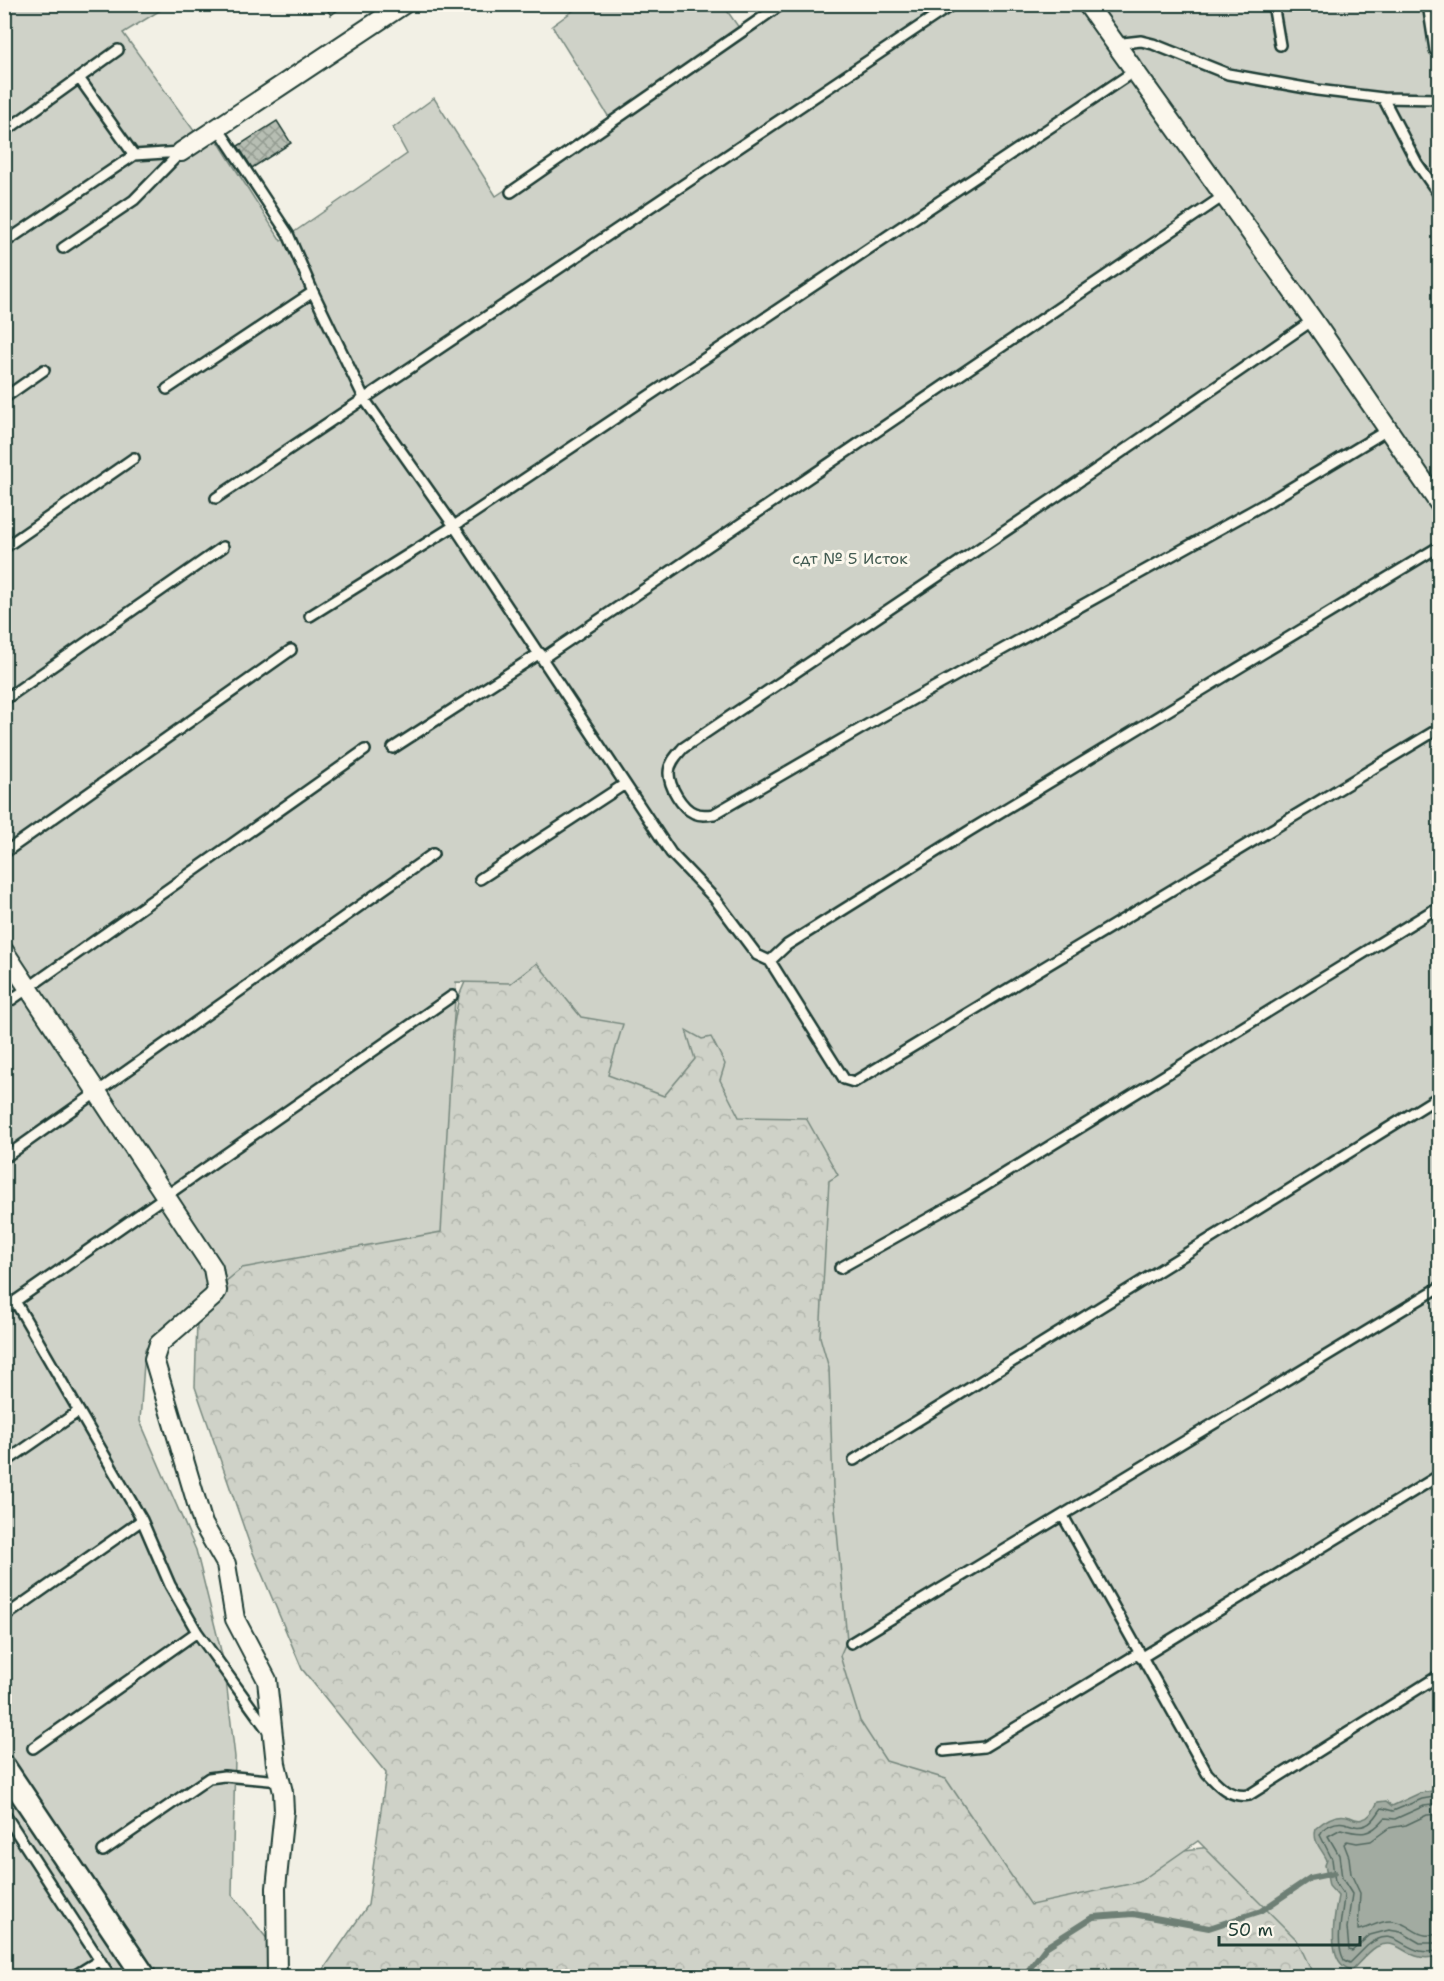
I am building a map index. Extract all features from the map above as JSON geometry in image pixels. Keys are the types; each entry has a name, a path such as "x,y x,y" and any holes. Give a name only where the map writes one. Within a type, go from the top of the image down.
{"street":[{"path":"181,152 404,4"},
{"path":"1087,4 1225,195 1440,505"},
{"path":"4,951 213,1268 217,1291 159,1344 154,1359 155,1369 203,1524 226,1564 235,1619 267,1680 284,1811 276,1888 277,1977"},
{"path":"4,1767 144,1977"}],"lane":[{"path":"511,192 782,4"},
{"path":"216,498 953,4"},
{"path":"1274,4 1280,45"},
{"path":"1428,4 1435,50"},
{"path":"1114,44 1141,41 1228,74 1317,90 1383,98 1440,99"},
{"path":"4,132 118,50"},
{"path":"310,616 454,525 1136,70"},
{"path":"78,78 134,154"},
{"path":"1383,98 1413,155 1440,196"},
{"path":"218,128 288,234 365,400 454,525 671,853 715,898 757,955 770,961 844,1079 854,1082 1440,728"},
{"path":"4,243 134,154 181,152"},
{"path":"63,248 134,200 181,152"},
{"path":"393,748 541,656 1225,195"},
{"path":"167,389 313,292"},
{"path":"1313,320 1078,482 683,748 674,759 669,773 673,788 683,805 692,812 702,815 714,814 881,717 1268,502 1389,429"},
{"path":"4,398 45,370"},
{"path":"4,548 134,458"},
{"path":"770,961 787,945 959,838 1440,546"},
{"path":"4,700 223,547"},
{"path":"4,853 291,650"},
{"path":"4,1005 365,750"},
{"path":"480,879 625,784"},
{"path":"4,1158 433,854"},
{"path":"840,1268 967,1197 1440,906"},
{"path":"4,1309 452,996"},
{"path":"854,1460 1440,1096"},
{"path":"851,1643 1440,1287"},
{"path":"15,1301 142,1520 170,1585 197,1632 273,1737"},
{"path":"4,1463 79,1411"},
{"path":"944,1751 984,1747 1440,1475"},
{"path":"1063,1516 1207,1773 1230,1794 1240,1796 1249,1794 1440,1675"},
{"path":"4,1617 142,1520"},
{"path":"33,1748 197,1632"},
{"path":"103,1851 209,1778 224,1776 280,1781"},
{"path":"4,1813 8,1827 110,1977"},
{"path":"74,1977 100,1960"}],"green space":[{"name":"сдт № 5 Исток","path":"784,4 1439,5 1439,1976 1314,1976 1297,1940 1198,1841 1139,1882 1031,1905 946,1779 886,1761 860,1721 840,1656 847,1640 833,1487 829,1368 820,1337 829,1181 838,1175 806,1118 739,1117 720,1080 725,1064 711,1037 702,1039 686,1030 695,1059 664,1096 608,1075 623,1024 581,1017 537,963 511,983 456,982 441,1232 242,1268 145,1349 140,1421 196,1550 224,1663 235,1757 232,1894 268,1940 267,1976 5,1976 5,5 169,5 123,33 202,142 216,138 281,241 407,154 393,128 434,98 496,196 610,119 552,26 581,5 723,5 744,35"},
{"path":"554,890 855,1134 1158,1853 1246,1843 1439,1976 319,1976 368,1905 386,1773 302,1669 251,1548 195,1387 200,1222 442,1090 459,996 498,905"}],"water":[{"path":"1439,1790 1439,1956 1419,1957 1397,1946 1387,1944 1373,1949 1352,1970 1343,1966 1338,1959 1333,1938 1338,1896 1329,1886 1325,1865 1327,1860 1316,1841 1316,1828 1340,1815 1358,1820 1366,1818 1378,1802 1386,1801 1392,1806 1420,1793"}],"building":[{"path":"323,4 346,4 331,15"},
{"path":"277,121 291,143 252,168 238,146"}],"waterway":[{"path":"1024,1976 1046,1947 1093,1917 1133,1914 1209,1928 1261,1911 1310,1878 1334,1873"}]}
